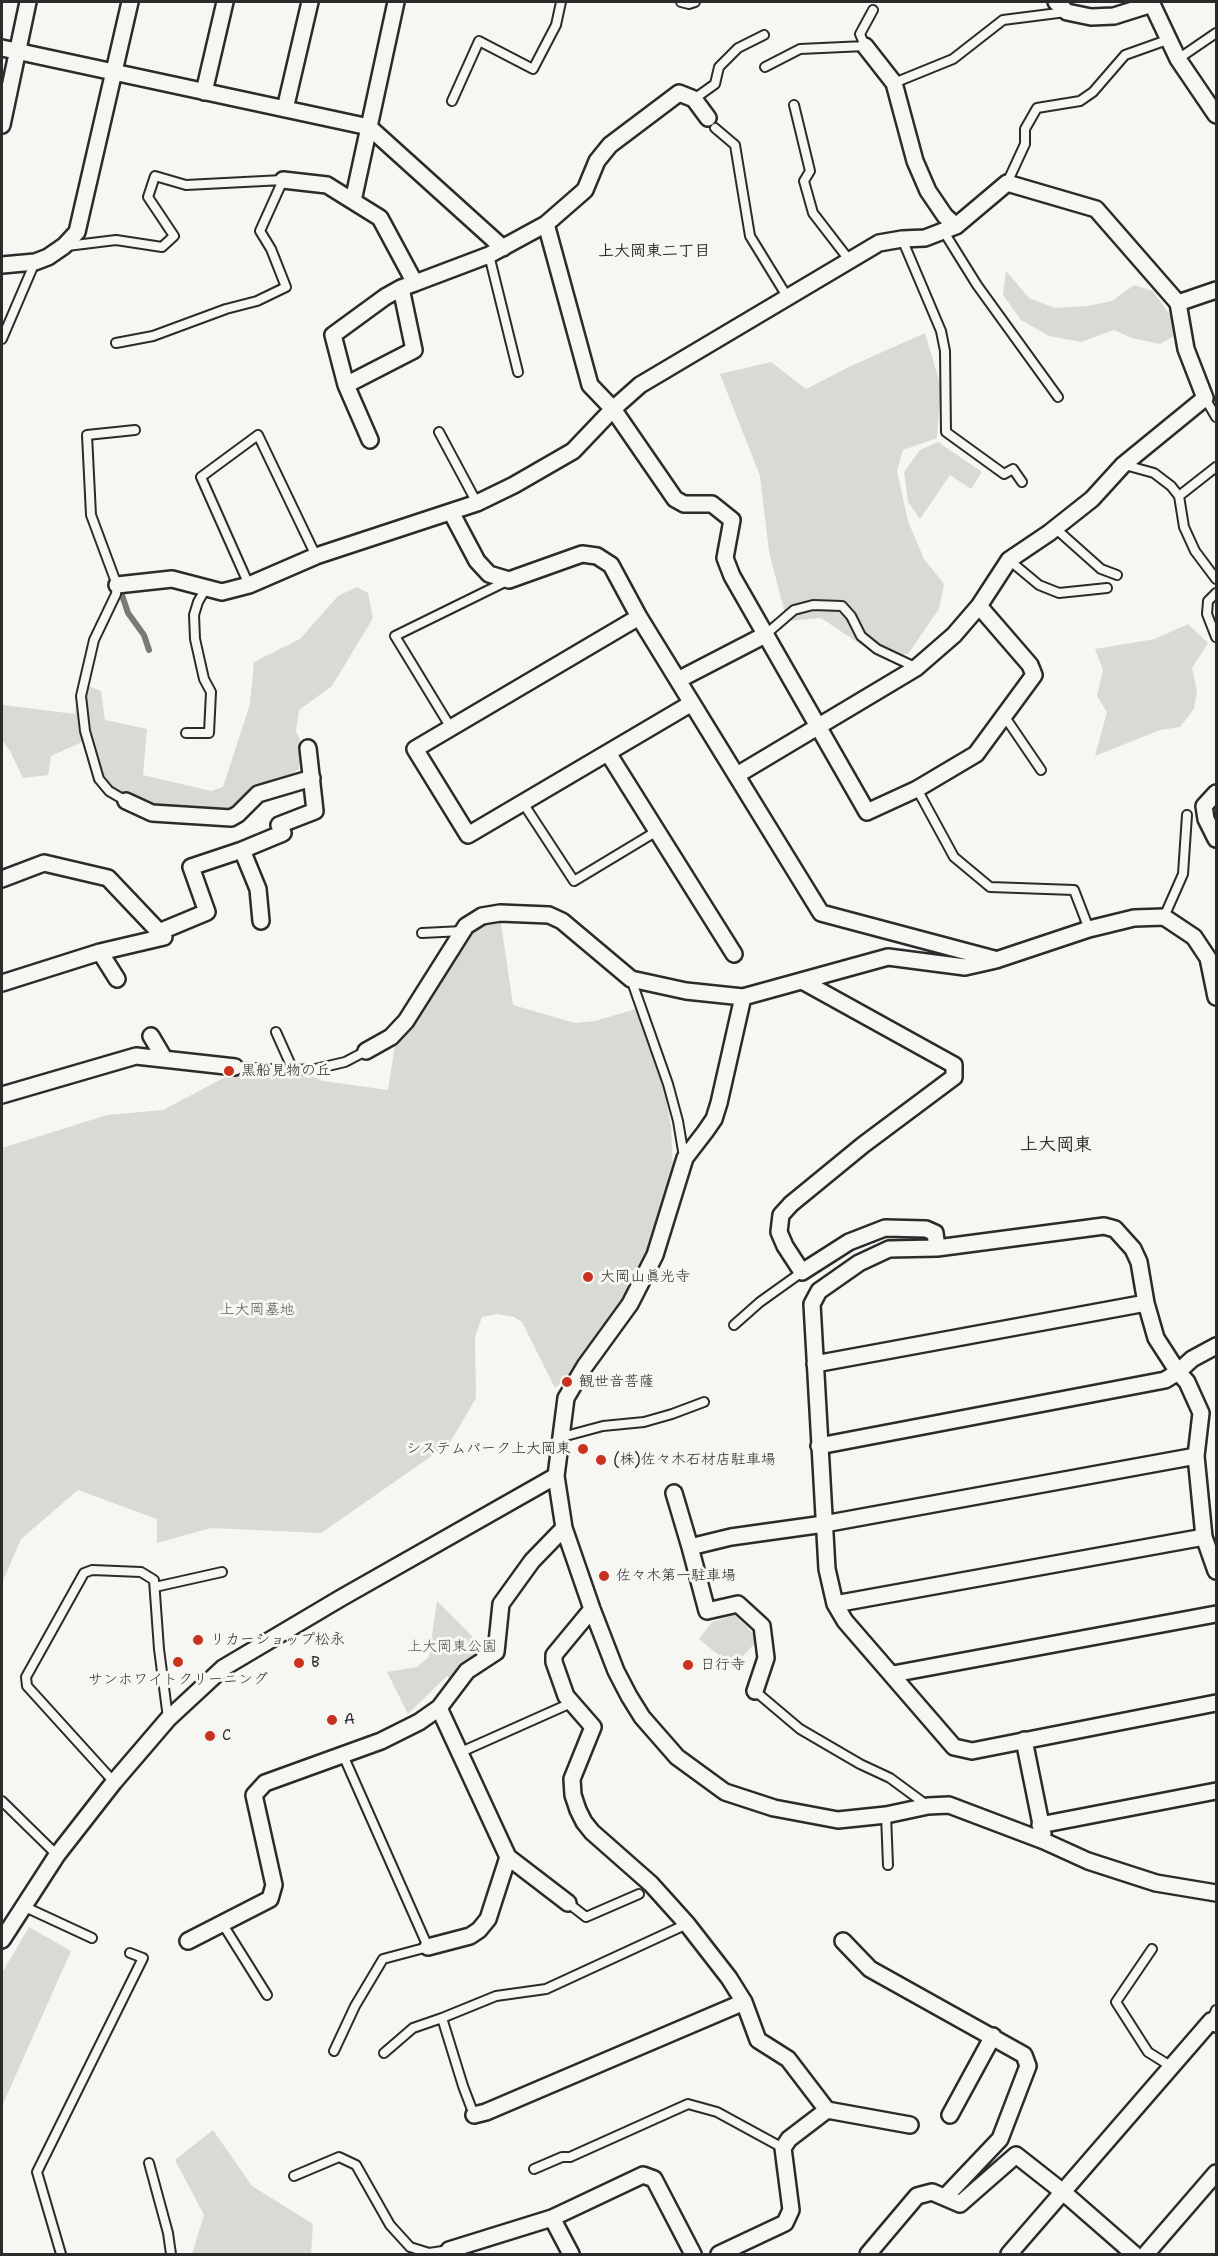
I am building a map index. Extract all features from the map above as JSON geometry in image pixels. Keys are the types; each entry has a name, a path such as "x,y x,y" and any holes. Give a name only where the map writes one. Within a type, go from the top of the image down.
{"street":[{"path":"2,125 28,2"},
{"path":"2,265 35,262 48,257 64,246 77,231 130,2"},
{"path":"204,92 225,2"},
{"path":"285,110 310,2"},
{"path":"353,201 396,2"},
{"path":"1061,7 1090,17 1114,16 1152,3 1167,40 1216,115"},
{"path":"865,46 894,83 915,160 928,191 945,216 950,229"},
{"path":"2,48 369,128 496,252"},
{"path":"370,440 346,385 333,335 385,297 496,252 546,224 585,190 597,161 610,145 680,93 694,99 712,123"},
{"path":"283,180 327,185 380,218 408,286 414,350 346,385"},
{"path":"117,585 172,579 222,592 249,585 316,556 477,503 573,451 640,385 879,243 925,238 950,229 1007,183 1096,209 1178,303 1186,349 1205,398 1123,465 1092,499 1010,560 979,606 954,635 916,668 736,775"},
{"path":"546,224 590,385 614,409 675,499 684,504 712,504 732,520 725,558 732,576 867,812 917,789 976,754 1034,675 1029,665 979,606"},
{"path":"1178,303 1216,290"},
{"path":"451,512 477,561 489,574 509,580 582,554 597,556 611,565 639,617 821,913 996,960"},
{"path":"639,617 415,749 468,835 692,703"},
{"path":"678,680 765,635"},
{"path":"159,932 207,912 191,867 283,833 279,825 315,811 308,748"},
{"path":"608,753 734,954"},
{"path":"126,801 152,813 231,818 258,794 312,778"},
{"path":"1216,793 1204,806 1206,819 1216,839"},
{"path":"242,850 258,889 261,921"},
{"path":"2,877 44,863 108,878 164,936 100,952 2,983"},
{"path":"366,1051 391,1037 406,1021 466,926 482,916 500,913 549,915 562,921 631,979 686,991 751,992 804,982 888,957 965,967 996,960 1089,929 1134,918 1164,917 1194,938 1208,958 1216,994"},
{"path":"100,952 117,979"},
{"path":"804,982 954,1065 954,1077 863,1144 791,1204 781,1215 779,1232 785,1246 802,1272 849,1242 885,1228 926,1229 935,1233 937,1248"},
{"path":"751,992 714,1119 684,1158 655,1255 630,1304 585,1366 566,1398 556,1476 564,1528 616,1671 642,1718 677,1757 725,1792 774,1808 838,1820 886,1815 928,1806 949,1805 1044,1841 1088,1861 1156,1883 1216,1893"},
{"path":"152,1036 164,1058"},
{"path":"2,1095 136,1056 235,1067"},
{"path":"1216,1571 1204,1537 1196,1456 1201,1413 1187,1382 1156,1338 1136,1256 1133,1249 1115,1228 1104,1226 937,1248 889,1249 860,1263 819,1291 812,1304 819,1446 827,1569 835,1604 844,1621 893,1674 954,1747 972,1751 1216,1703"},
{"path":"815,1364 1146,1303"},
{"path":"819,1446 1165,1380 1192,1359 1216,1346"},
{"path":"690,1547 731,1537 824,1524 1196,1456"},
{"path":"2,1940 57,1855 114,1782 168,1719 223,1668 556,1476"},
{"path":"675,1493 706,1611 738,1604 762,1626 766,1658 755,1691"},
{"path":"188,1941 270,1899 274,1886 254,1795 265,1783 381,1741 419,1722 439,1708 468,1671 496,1652 501,1604 532,1561 564,1528"},
{"path":"835,1604 1204,1537"},
{"path":"592,1609 554,1655 562,1686 571,1703 593,1727 572,1779 573,1795 584,1822 592,1832 651,1884 687,1924 729,1978 744,2002 758,2040 788,2059 827,2110 910,2125"},
{"path":"893,1674 1216,1614"},
{"path":"439,1708 508,1857 568,1904"},
{"path":"1024,1740 1044,1841"},
{"path":"1040,1825 1216,1791"},
{"path":"428,1947 470,1936 479,1930 488,1919 508,1857"},
{"path":"843,1941 870,1969 1024,2055 1028,2066 1000,2139 945,2197"},
{"path":"474,2115 497,2108 744,2002"},
{"path":"1009,2254 1215,2018"},
{"path":"950,2115 993,2036"},
{"path":"720,2254 785,2223 791,2210 783,2148 789,2139 827,2110"},
{"path":"868,2254 917,2196 932,2192 960,2204 1016,2155 1063,2192 1134,2254"},
{"path":"1146,2254 1216,2173"},
{"path":"450,2252 552,2218 643,2175 654,2179 693,2254"},
{"path":"552,2218 571,2254"}],"lane":[{"path":"452,101 479,41 533,69 556,26 561,2"},
{"path":"681,2 689,4 695,2"},
{"path":"894,83 953,58 1003,20 1061,7"},
{"path":"765,67 800,49 865,46 860,34 873,10"},
{"path":"1178,59 1216,33"},
{"path":"694,99 715,84 719,67 738,48 764,34"},
{"path":"1007,183 1025,144 1025,129 1037,108 1080,101 1093,92 1125,55 1167,40"},
{"path":"794,105 810,171 804,181 813,213 850,261"},
{"path":"712,123 735,145 750,236 788,298"},
{"path":"64,246 116,240 162,247 174,236 148,197 155,176 186,185 283,180 260,231 271,249 286,287 257,301 226,309 153,336 116,343"},
{"path":"950,229 977,285 1058,397"},
{"path":"902,239 941,331 945,351 946,432 1004,474 1013,470 1022,482"},
{"path":"496,252 518,372"},
{"path":"2,339 35,262"},
{"path":"1205,398 1216,417"},
{"path":"126,801 109,791 99,779 85,731 81,696 94,640 116,594 117,585 91,515 87,435 135,430"},
{"path":"439,432 477,503"},
{"path":"249,585 201,477 258,435 316,556"},
{"path":"1123,465 1154,473 1171,486 1179,496 1184,527 1195,551 1216,579"},
{"path":"1179,496 1216,467"},
{"path":"1055,528 1101,569 1117,575"},
{"path":"1010,560 1039,585 1059,592 1107,588"},
{"path":"451,728 395,636 509,580"},
{"path":"186,733 209,733 212,692 204,679 194,615 206,588"},
{"path":"1216,593 1208,601 1207,614 1216,637"},
{"path":"765,635 794,610 813,605 842,606 851,616 861,636 878,649 916,668"},
{"path":"1005,717 1041,770"},
{"path":"917,789 954,856 990,887 1074,890 1089,929"},
{"path":"523,803 574,881 657,831"},
{"path":"1164,917 1183,874 1187,815"},
{"path":"422,933 463,931"},
{"path":"631,979 668,1084 678,1120 684,1158"},
{"path":"276,1032 293,1070"},
{"path":"235,1067 315,1069 345,1062 366,1051"},
{"path":"734,1325 760,1302 802,1272"},
{"path":"562,1437 603,1426 644,1422 704,1401"},
{"path":"114,1782 27,1686 26,1677 84,1573 92,1570 141,1572 154,1580 159,1648 168,1719"},
{"path":"155,1587 222,1572"},
{"path":"755,1691 800,1729 860,1764 890,1778 928,1806"},
{"path":"461,1752 571,1703"},
{"path":"333,2050 355,2006 383,1959 428,1947 343,1755"},
{"path":"2,1801 57,1855"},
{"path":"886,1815 888,1865"},
{"path":"568,1904 586,1917 639,1894"},
{"path":"23,1906 92,1938"},
{"path":"222,1923 267,1995"},
{"path":"384,2053 413,2028 496,1996 546,1989 687,1924"},
{"path":"1152,1949 1116,2002 1148,2052 1172,2067"},
{"path":"61,2254 37,2172 143,1958 130,1953"},
{"path":"442,2018 459,2076 474,2115"},
{"path":"534,2169 562,2157 570,2157 688,2104 717,2112 783,2148"},
{"path":"294,2176 339,2157 356,2165 390,2226 410,2247 429,2253 450,2252"},
{"path":"149,2163 168,2233 171,2254"}],"green space":[{"path":"1006,271 1029,298 1055,308 1087,306 1112,301 1134,285 1153,291 1173,319 1176,335 1160,344 1132,338 1114,330 1081,342 1049,336 1021,320 1003,295"},
{"path":"925,333 941,387 937,438 903,450 897,471 908,521 924,559 944,584 939,609 908,654 881,658 821,618 787,621 769,552 760,476 720,374 771,362 806,389"},
{"path":"938,442 982,472 971,489 950,475 920,519 908,502 904,472 920,450"},
{"path":"357,587 368,593 373,618 332,686 299,710 296,731 300,740 299,769 230,812 159,808 100,785 82,742 51,756 48,775 23,778 2,740 2,705 75,714 78,682 101,691 105,720 147,729 143,775 211,791 223,787 250,704 254,662 300,639 338,596"},
{"path":"1188,624 1208,643 1192,668 1197,691 1194,709 1180,727 1160,730 1095,756 1107,712 1097,696 1103,670 1095,649 1155,639"},
{"name":"上大岡墓地","path":"500,917 513,1005 575,1023 595,1021 636,1009 664,1085 671,1127 673,1169 651,1252 632,1295 572,1380 565,1379 555,1388 522,1322 514,1317 497,1314 482,1317 475,1337 476,1398 449,1444 321,1533 211,1528 157,1543 157,1519 78,1490 21,1539 2,1583 2,1148 107,1115 163,1110 237,1071 304,1073 323,1081 388,1090 395,1045 417,1018 477,925"},
{"name":"上大岡東公園","path":"437,1601 481,1645 480,1651 449,1678 447,1676 408,1714 387,1672 417,1667 429,1657"},
{"path":"735,1615 755,1635 756,1642 733,1667 699,1639 712,1622"},
{"path":"29,1927 71,1951 2,2106 2,1973"},
{"path":"213,2130 252,2186 313,2224 311,2254 192,2254 204,2215 175,2160"}],"waterway":[{"path":"121,592 128,613 144,635 149,650"}],"place":[{"name":"黒船見物の丘","path":"229,1071"},
{"name":"大岡山眞光寺","path":"588,1277"},
{"name":"観世音菩薩","path":"567,1382"},
{"name":"システムパーク上大岡東","path":"583,1449"},
{"name":"(株)佐々木石材店駐車場","path":"601,1460"},
{"name":"佐々木第一駐車場","path":"604,1576"},
{"name":"リカーショップ松永","path":"198,1640"},
{"name":"サンホワイトクリーニング","path":"178,1662"},
{"name":"B","path":"299,1663"},
{"name":"日行寺","path":"688,1665"},
{"name":"A","path":"332,1720"},
{"name":"C","path":"210,1736"}],"district":[{"name":"上大岡東二丁目","path":"654,252"},
{"name":"上大岡東","path":"1056,1145"}]}
